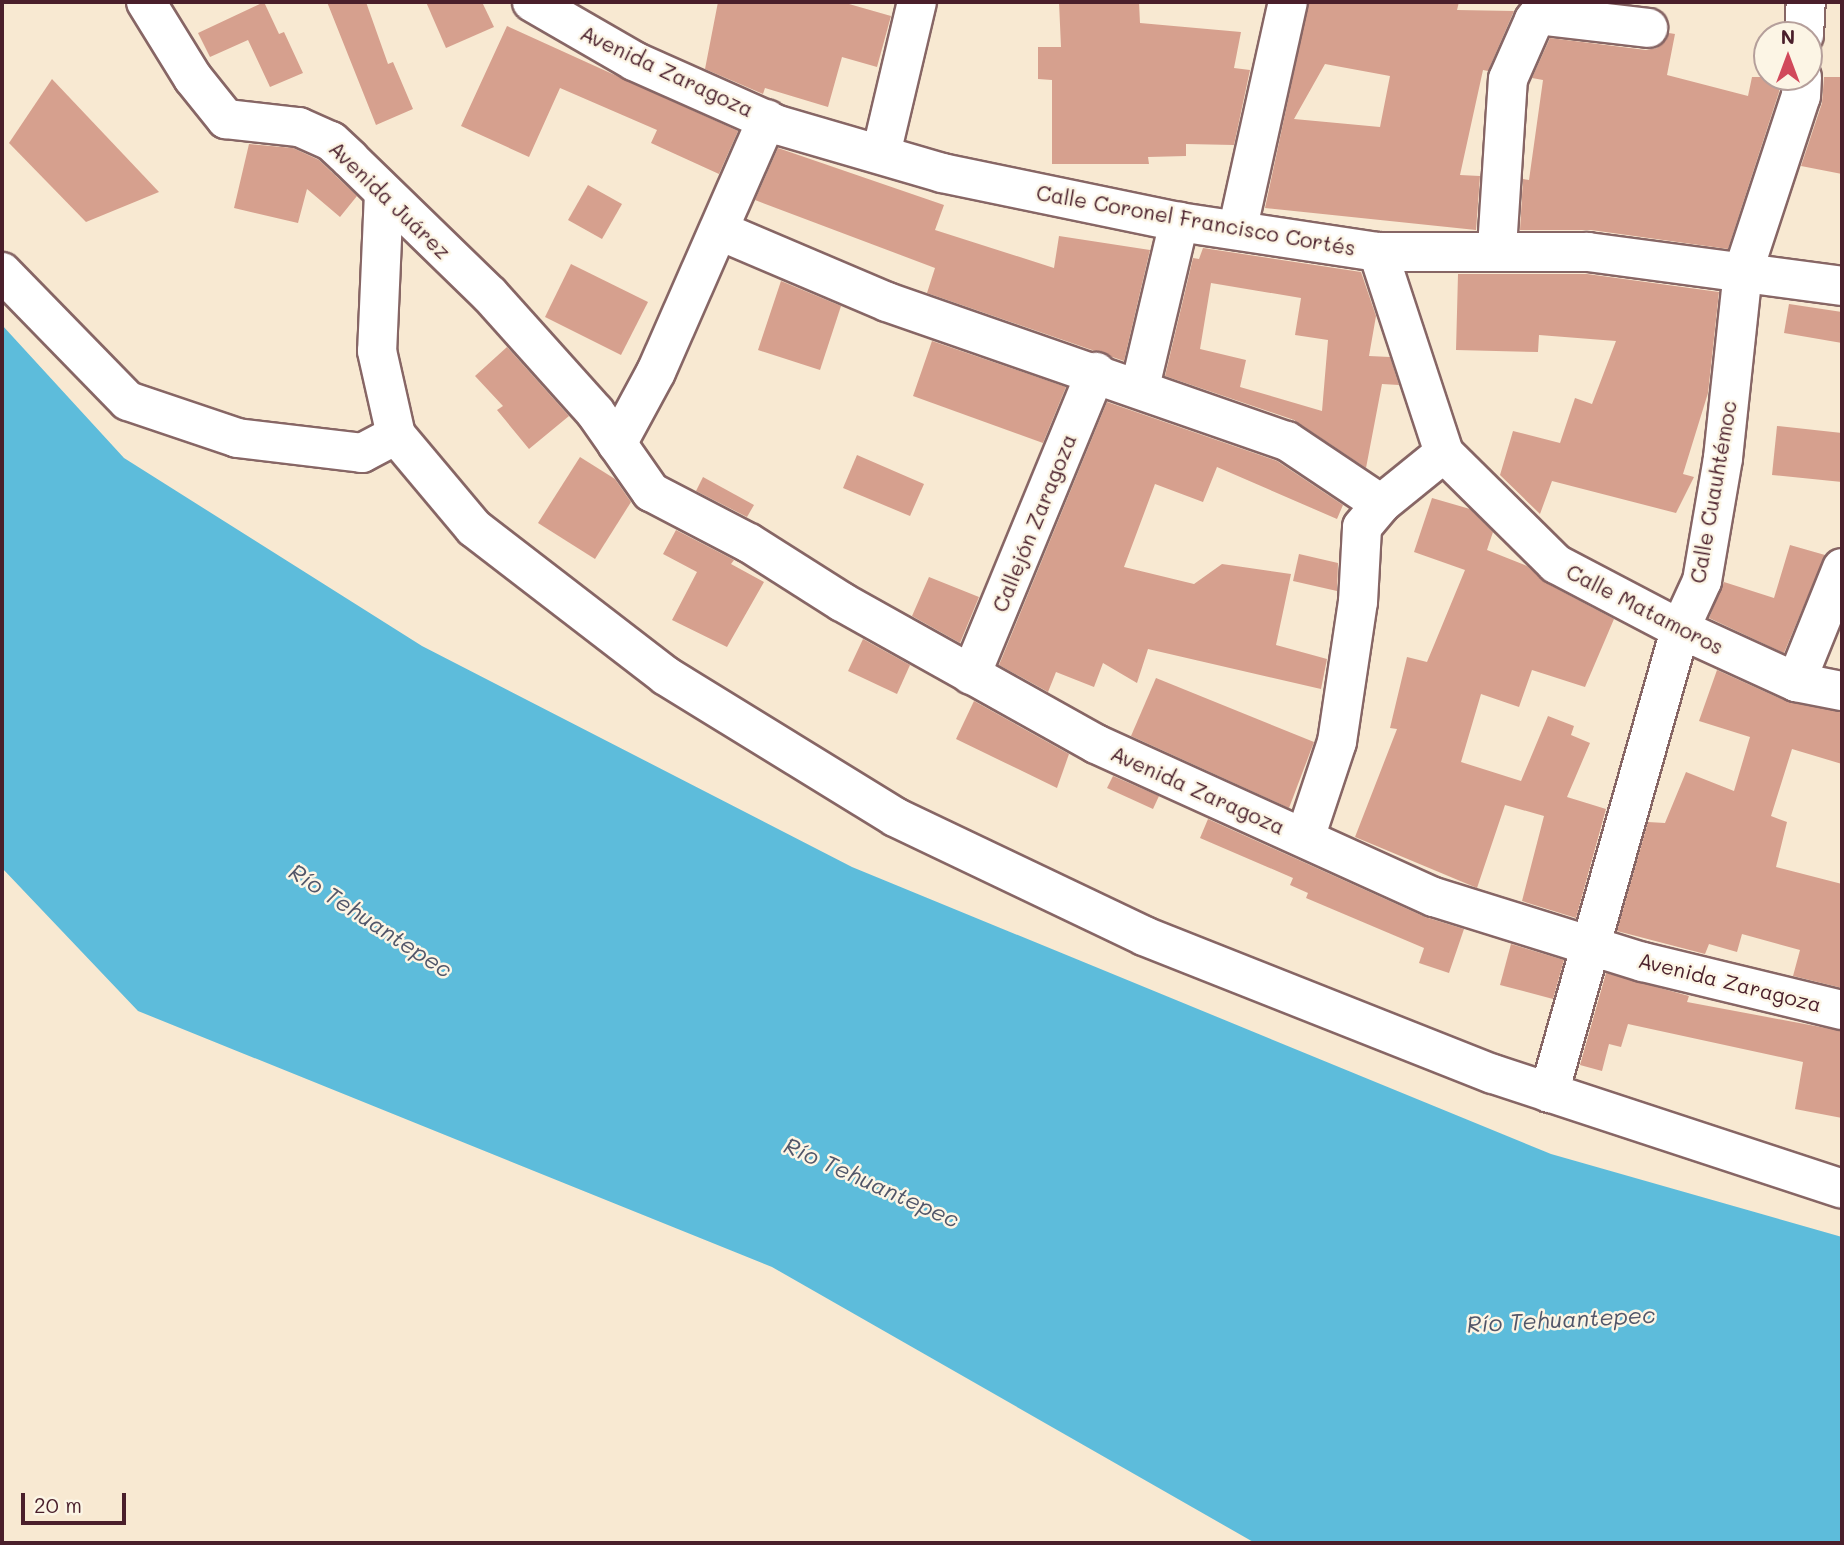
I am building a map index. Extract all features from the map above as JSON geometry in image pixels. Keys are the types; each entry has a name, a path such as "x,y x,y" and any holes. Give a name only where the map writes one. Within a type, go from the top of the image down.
{"street":[{"name":"Avenida Juárez","path":"146,2 193,78 226,119 299,127 331,141 490,295 595,412 617,443"},
{"name":"Avenida Zaragoza","path":"532,2 634,61 767,119"},
{"path":"881,154 917,2"},
{"path":"1238,228 1288,2"},
{"path":"1805,21 1806,2"},
{"path":"1497,248 1508,79 1534,19 1538,15 1648,28"},
{"name":"Calle Cuauhtémoc","path":"1549,1093 1680,629 1702,581 1723,458 1743,272 1801,91"},
{"path":"617,443 656,372 767,119"},
{"name":"Calle Coronel Francisco Cortés","path":"767,119 942,173 1180,222 1238,228 1378,252 1497,248 1588,252 1842,286"},
{"path":"384,193 377,351 396,435 474,528 666,676 895,817 1144,936 1549,1093 1842,1189"},
{"path":"1140,387 1180,222"},
{"path":"720,231 887,302 1140,387 1287,441 1381,504"},
{"path":"1305,838 1336,742 1358,602 1362,527 1381,504 1444,453 1378,252"},
{"path":"2,272 128,401 237,438 362,453 396,435"},
{"name":"Callejón Zaragoza","path":"971,675 1096,372"},
{"name":"Avenida Zaragoza","path":"617,443 650,492 749,543 842,602 1096,744 1434,897 1643,962 1842,1010"},
{"name":"Calle Matamoros","path":"1444,453 1556,564 1680,629 1796,682 1842,691"},
{"path":"1796,682 1842,568"}],"water":[{"name":"Río Tehuantepec","path":"2,325 124,458 422,646 852,867 1551,1154 1842,1237 1842,1543 1255,1543 772,1267 138,1011 2,868"}],"building":[{"path":"264,2 279,34 284,32 303,73 270,87 248,40 210,57 198,33"},
{"path":"327,2 366,2 388,64 393,62 413,109 376,125"},
{"path":"426,2 482,2 494,27 446,48"},
{"path":"718,2 842,2 891,16 877,67 842,57 828,107 765,88 763,94 705,69"},
{"path":"1059,2 1139,2 1140,23 1241,32 1234,68 1250,70 1234,145 1186,144 1186,156 1148,157 1149,164 1052,164 1052,80 1038,79 1038,47 1061,47"},
{"path":"1309,2 1459,2 1457,10 1514,11 1488,71 1483,70 1460,175 1480,176 1476,230 1265,208","holes":["1325,64 1390,76 1380,127 1294,119"]},
{"path":"507,26 738,131 719,174 651,143 657,130 560,88 529,157 461,126"},
{"path":"1669,33 1675,34 1667,75 1748,96 1753,77 1753,91 1779,91 1728,249 1591,230 1520,230 1523,179 1529,180 1543,80 1532,78 1550,38 1646,50 1657,48"},
{"path":"1824,77 1842,77 1842,174 1801,166 1822,103"},
{"path":"52,79 159,192 86,222 9,143"},
{"path":"249,144 293,148 319,160 357,196 340,217 307,189 298,223 234,208"},
{"path":"778,148 944,205 935,230 1054,268 1059,236 1150,250 1124,361 927,293 935,268 755,200"},
{"path":"588,185 622,204 602,239 568,220"},
{"path":"1203,248 1361,272 1376,316 1369,356 1390,357 1399,385 1382,384 1366,468 1294,420 1165,376 1193,258 1199,259","holes":["1211,283 1301,298 1295,335 1328,340 1322,411 1240,387 1246,360 1200,349"]},
{"path":"571,264 648,302 621,355 545,317"},
{"path":"1458,274 1587,274 1719,292 1708,393 1683,474 1694,477 1676,513 1552,481 1540,514 1500,475 1513,431 1560,443 1575,398 1592,404 1616,341 1539,335 1538,352 1456,350"},
{"path":"781,281 841,306 820,370 758,350"},
{"path":"1789,304 1842,312 1842,343 1784,333"},
{"path":"932,341 1066,387 1043,443 913,396"},
{"path":"507,347 569,416 529,449 497,410 503,406 475,376"},
{"path":"1107,402 1277,461 1343,505 1337,519 1217,467 1203,502 1155,484 1124,567 1194,584 1222,564 1291,574 1276,645 1327,659 1321,689 1148,649 1137,683 1103,663 1094,687 1056,672 1048,692 999,665"},
{"path":"1777,426 1842,433 1842,482 1772,475"},
{"path":"857,455 924,484 910,516 843,488"},
{"path":"580,457 615,479 631,502 595,559 538,523"},
{"path":"703,477 754,505 747,517 696,491"},
{"path":"1432,498 1470,509 1493,532 1487,550 1527,566 1546,583 1614,619 1585,687 1532,670 1519,707 1481,694 1461,762 1521,781 1548,716 1574,726 1571,735 1590,743 1567,797 1606,809 1576,918 1522,901 1544,816 1505,805 1477,888 1355,837 1397,729 1390,728 1407,657 1427,662 1465,570 1414,552"},
{"path":"676,530 734,560 731,564 764,582 727,647 672,620 697,572 663,554"},
{"path":"1790,545 1825,555 1784,653 1709,618 1724,582 1774,598"},
{"path":"1299,554 1338,563 1337,591 1293,581"},
{"path":"929,577 979,597 960,643 912,616"},
{"path":"863,639 910,665 897,694 848,671"},
{"path":"1717,670 1788,702 1842,712 1842,764 1792,749 1771,816 1787,822 1776,867 1842,884 1842,988 1793,976 1800,950 1742,934 1737,952 1709,944 1705,954 1617,931 1648,822 1665,823 1686,772 1734,791 1750,737 1699,721"},
{"path":"1156,678 1314,742 1289,808 1131,736"},
{"path":"974,701 1069,754 1057,788 956,739"},
{"path":"1113,776 1159,796 1153,809 1107,788"},
{"path":"1208,819 1425,917 1464,929 1449,973 1419,963 1424,948 1306,898 1308,893 1290,885 1293,878 1200,838"},
{"path":"1511,944 1564,960 1553,999 1500,985"},
{"path":"1606,973 1689,996 1687,1002 1842,1031 1842,1118 1795,1109 1803,1062 1628,1024 1621,1047 1609,1044 1602,1071 1580,1065"}]}
